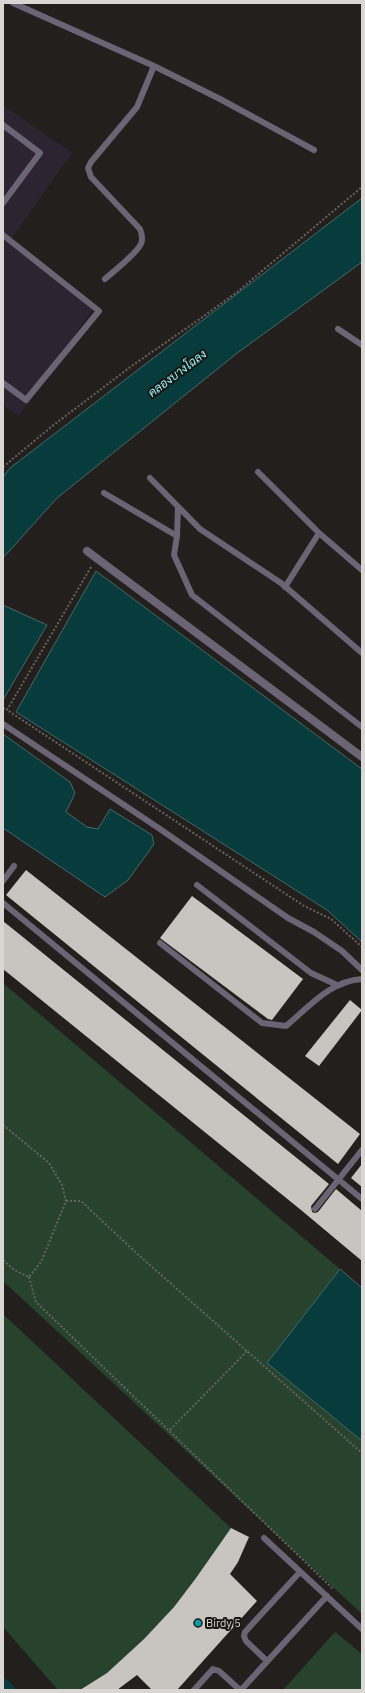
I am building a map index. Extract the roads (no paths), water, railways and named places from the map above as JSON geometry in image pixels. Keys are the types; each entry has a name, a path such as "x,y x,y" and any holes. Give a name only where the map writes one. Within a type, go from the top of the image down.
{"street":[{"path":"87,551 362,757"}],"lane":[{"path":"13,3 154,66 220,99 314,150"},
{"path":"105,279 128,259 141,244 142,236 140,228 91,177 88,168 91,162 137,107 154,66"},
{"path":"3,125 40,153 3,203"},
{"path":"3,235 99,311 26,400 3,383"},
{"path":"338,328 362,344"},
{"path":"258,472 319,533 362,570"},
{"path":"150,478 200,529 285,587 362,653"},
{"path":"104,493 177,536"},
{"path":"178,507 177,536 174,555 192,595 362,727"},
{"path":"285,587 319,533"},
{"path":"3,724 160,829 288,918 314,932 342,951 362,970"},
{"path":"3,881 14,866"},
{"path":"197,885 311,973 337,985"},
{"path":"3,903 362,1200"},
{"path":"160,943 262,1023 286,1026 326,992 337,985 351,980 362,979"},
{"path":"315,1209 362,1150"},
{"path":"264,1538 362,1629"},
{"path":"267,1661 246,1641 244,1636 245,1632 300,1572"},
{"path":"194,1690 213,1669 219,1671 241,1690 327,1596"}],"water":[{"name":"คลองบางโฉลง","path":"362,198 362,262 236,354 57,498 3,558 3,477 10,468"},
{"path":"96,571 362,769 362,942 327,910 16,712"},
{"path":"3,605 47,625 3,700"},
{"path":"3,734 70,782 75,793 66,812 87,827 98,829 110,809 152,835 154,844 128,880 105,897 3,828"},
{"path":"340,1269 362,1288 362,1441 267,1363"}],"waterway":[{"path":"3,1684 9,1690"}],"place":[{"name":"Birdy 5","path":"198,1623"}]}
